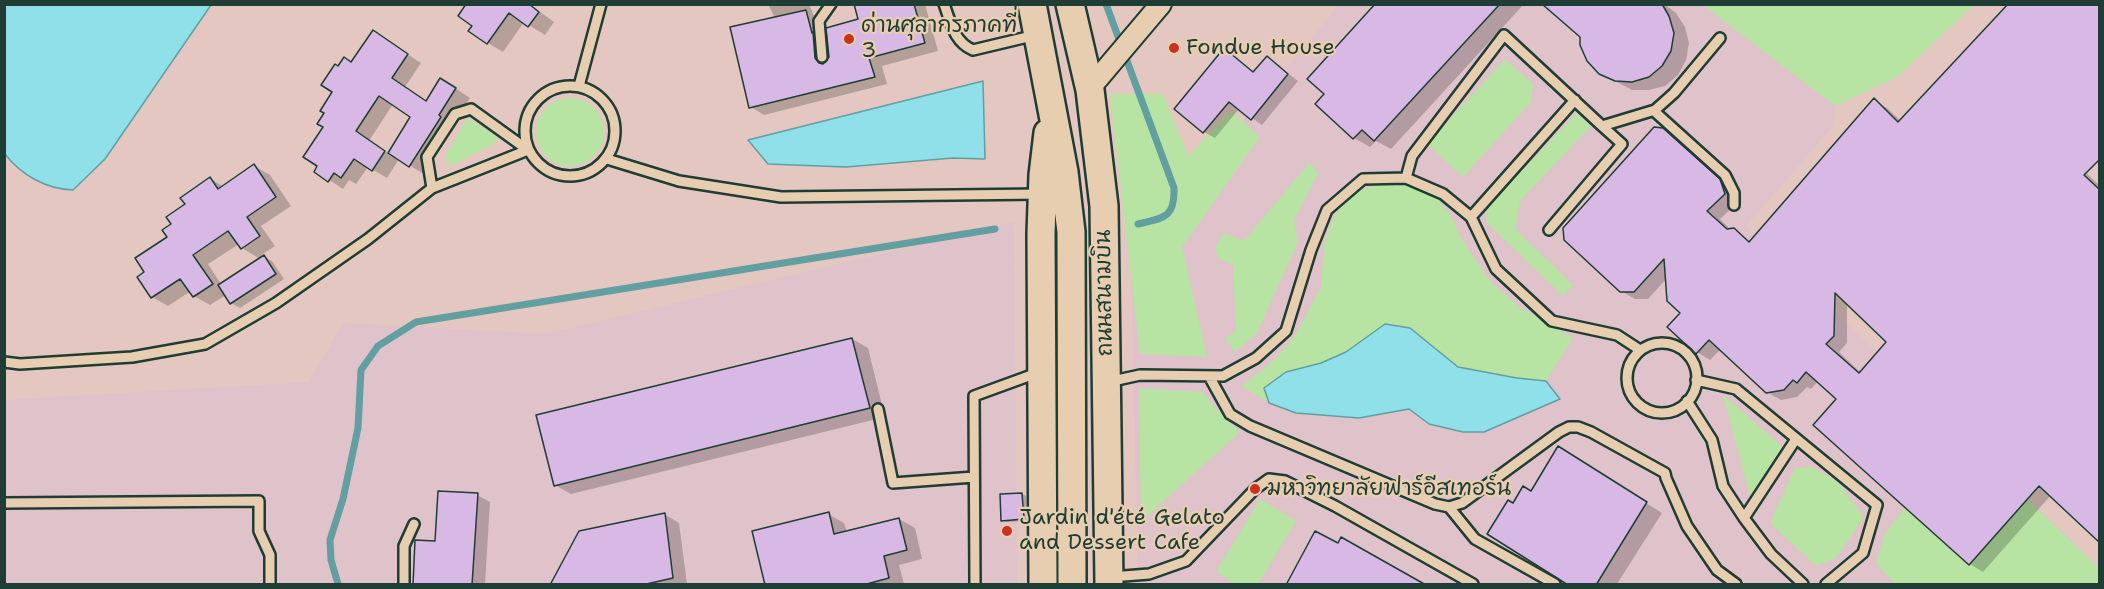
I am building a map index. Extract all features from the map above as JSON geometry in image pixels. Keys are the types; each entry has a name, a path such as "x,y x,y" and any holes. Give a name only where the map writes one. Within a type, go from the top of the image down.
{"main road":[{"name":"ถนนสนามบิน","path":"1032,4 1064,172 1071,232 1072,585"},
{"name":"ถนนสนามบิน","path":"1070,4 1090,88 1104,206 1109,581"},
{"name":"ถนนสนามบิน","path":"1043,585 1042,194 1051,103"}],"street":[{"path":"1090,88 1161,4"}],"lane":[{"path":"579,86 601,4"},
{"path":"822,57 819,21 831,4"},
{"path":"945,4 955,35 964,46 973,50 1039,34"},
{"path":"1406,178 1412,156 1504,34 1622,144 1549,230"},
{"path":"1602,126 1654,111 1674,93 1720,38"},
{"path":"432,188 427,158 455,114 471,109 528,150 537,163 550,172 565,177 581,176 595,170 607,159 614,145 616,130 613,115 605,102 594,92 579,86 563,86 547,91 534,102 526,117 524,134 528,150"},
{"path":"1471,217 1575,100"},
{"path":"1654,111 1725,175 1734,193 1734,205"},
{"path":"4,362 20,364 132,357 205,344 285,296 368,239 432,188 528,150"},
{"path":"607,159 679,181 781,197 1042,194"},
{"path":"1106,382 1140,375 1223,376 1256,358 1286,331 1311,250 1327,210 1363,179 1406,178 1443,194 1471,217 1496,269 1552,321 1617,335 1640,350"},
{"path":"1661,343 1682,350 1690,358 1695,369 1694,392 1678,409 1668,412 1645,409 1630,392 1627,381 1628,369 1632,359 1640,350 1661,343"},
{"path":"975,585 974,396 1042,371"},
{"path":"1209,376 1230,414 1250,426 1435,504 1449,507 1462,503 1559,432 1569,427 1578,427 1665,473 1688,526 1717,570 1736,585"},
{"path":"1696,380 1736,389 1877,505 1863,553 1826,585"},
{"path":"1687,401 1712,440 1723,486 1743,518 1771,554 1803,585"},
{"path":"878,409 893,483 974,477"},
{"path":"1743,518 1797,439"},
{"path":"1109,581 1149,573 1186,561 1255,489 1269,479 1285,481 1335,506 1473,585"},
{"path":"4,503 259,501 259,531 270,555 270,585"},
{"path":"1449,507 1475,539 1555,585"},
{"path":"404,585 404,546 414,524"}],"shaded area":[{"path":"1339,5 1703,5 1835,106 1833,126 1746,226 2099,567 2099,584 1138,584 1131,256"},
{"path":"1014,222 1017,584 5,584 5,400 309,382 343,323 546,334"}],"green space":[{"path":"1703,5 1974,5 1897,77 1835,106"},
{"path":"1505,59 1533,84 1531,102 1463,177 1427,144"},
{"path":"1110,94 1163,94 1188,156 1231,111 1260,137 1182,247 1207,357 1140,354"},
{"path":"570,98 583,101 594,108 601,119 604,132 601,145 594,156 583,163 570,166 557,163 546,156 539,145 536,132 539,119 546,108 557,101"},
{"path":"1577,113 1591,126 1520,201 1515,229 1573,285 1563,296 1486,222 1487,207"},
{"path":"468,118 496,136 497,140 494,144 452,165 446,161 445,156"},
{"path":"1310,162 1318,173 1294,221 1298,242 1257,333 1235,352 1225,338 1236,331 1233,265 1218,258 1215,247 1224,233 1244,241"},
{"path":"1399,183 1419,188 1438,199 1451,216 1460,236 1489,280 1521,308 1573,338 1546,381 1458,367 1410,328 1385,324 1346,352 1321,363 1286,372 1264,388 1269,403 1242,386 1275,359 1295,336 1321,287 1324,245 1330,225 1341,206 1357,192 1377,184"},
{"path":"1139,388 1203,392 1214,407 1240,432 1141,522"},
{"path":"1723,395 1785,449 1753,507"},
{"path":"1812,467 1838,482 1864,517 1836,558 1816,566 1770,523 1795,468"},
{"path":"1260,499 1296,521 1258,584 1236,584 1216,572"},
{"path":"2027,499 2099,568 2099,584 1895,584 1876,563 1885,534 1905,508 1969,565"}],"water":[{"path":"5,4 211,5 105,159 73,190 53,187 35,180 11,162 5,154"},
{"path":"983,81 985,159 953,158 846,167 768,164 748,140"},
{"path":"1385,324 1410,328 1458,367 1546,381 1560,399 1484,432 1463,432 1429,424 1409,409 1359,418 1296,413 1269,403 1264,388 1286,372 1321,363 1346,352"}],"building":[{"path":"466,4 529,4 539,12 528,27 509,13 487,44 468,31 472,26 458,16"},
{"path":"854,4 914,4 925,43 869,58 875,77 749,108 730,27 806,10 813,32 815,58 823,64 829,57 826,28 858,19"},
{"path":"1375,4 1500,4 1374,141 1362,130 1353,139 1315,104 1324,94 1307,79"},
{"path":"1542,4 1662,4 1669,16 1674,33 1671,51 1662,66 1649,77 1632,82 1615,81 1599,74 1587,61 1580,45 1580,37"},
{"path":"2008,4 2100,4 2100,159 2084,175 2100,190 2100,543 2039,486 1969,565 1813,425 1836,399 1806,372 1797,383 1793,380 1784,390 1766,393 1709,340 1696,354 1667,327 1680,313 1667,301 1664,259 1634,292 1620,292 1564,240 1563,228 1654,127 1663,128 1720,179 1725,194 1707,211 1727,229 1734,228 1749,242 1874,98 1898,122","holes":["1835,293 1886,342 1859,373 1826,344 1834,336"]},
{"path":"373,30 408,54 392,78 426,101 440,78 456,88 439,115 441,117 409,167 388,153 410,117 379,96 356,131 385,151 372,171 354,159 341,178 334,173 328,182 314,172 317,166 303,157 323,127 317,124 324,113 320,111 332,92 321,85 335,64 338,66 344,57 351,62"},
{"path":"1224,48 1253,72 1267,56 1288,74 1251,120 1229,102 1203,133 1174,109"},
{"path":"254,164 276,197 247,217 260,236 241,249 228,231 193,255 213,284 193,297 180,279 151,298 137,277 144,272 135,258 167,237 162,230 171,224 166,217 185,204 180,198 210,177 218,189"},
{"path":"264,255 276,274 230,304 218,285"},
{"path":"852,338 870,408 554,486 536,415"},
{"path":"1558,446 1647,502 1596,585 1568,585 1487,534 1508,500 1513,503 1523,486 1531,491"},
{"path":"438,491 478,493 472,585 413,585 415,540 435,541"},
{"path":"1022,493 1024,519 1001,521 1000,494"},
{"path":"829,512 834,534 899,518 907,550 884,556 889,578 863,585 765,585 752,531"},
{"path":"665,513 673,578 642,585 550,585 579,531"},
{"path":"1315,531 1338,543 1341,537 1426,585 1286,585"}],"waterway":[{"path":"1106,4 1174,188 1170,211 1161,218 1138,224"},
{"path":"338,584 331,560 330,540 343,499 358,428 361,370 378,346 416,322 995,229"}],"place":[{"name":"ด่านศุลากรภาคที่ 3","path":"849,39"},
{"name":"Fondue House","path":"1174,48"},
{"name":"มหาวิทยาลัยฟาร์อีสเทอร์น","path":"1255,489"},
{"name":"Jardin d'été Gelato and Dessert Cafe","path":"1007,531"}]}
